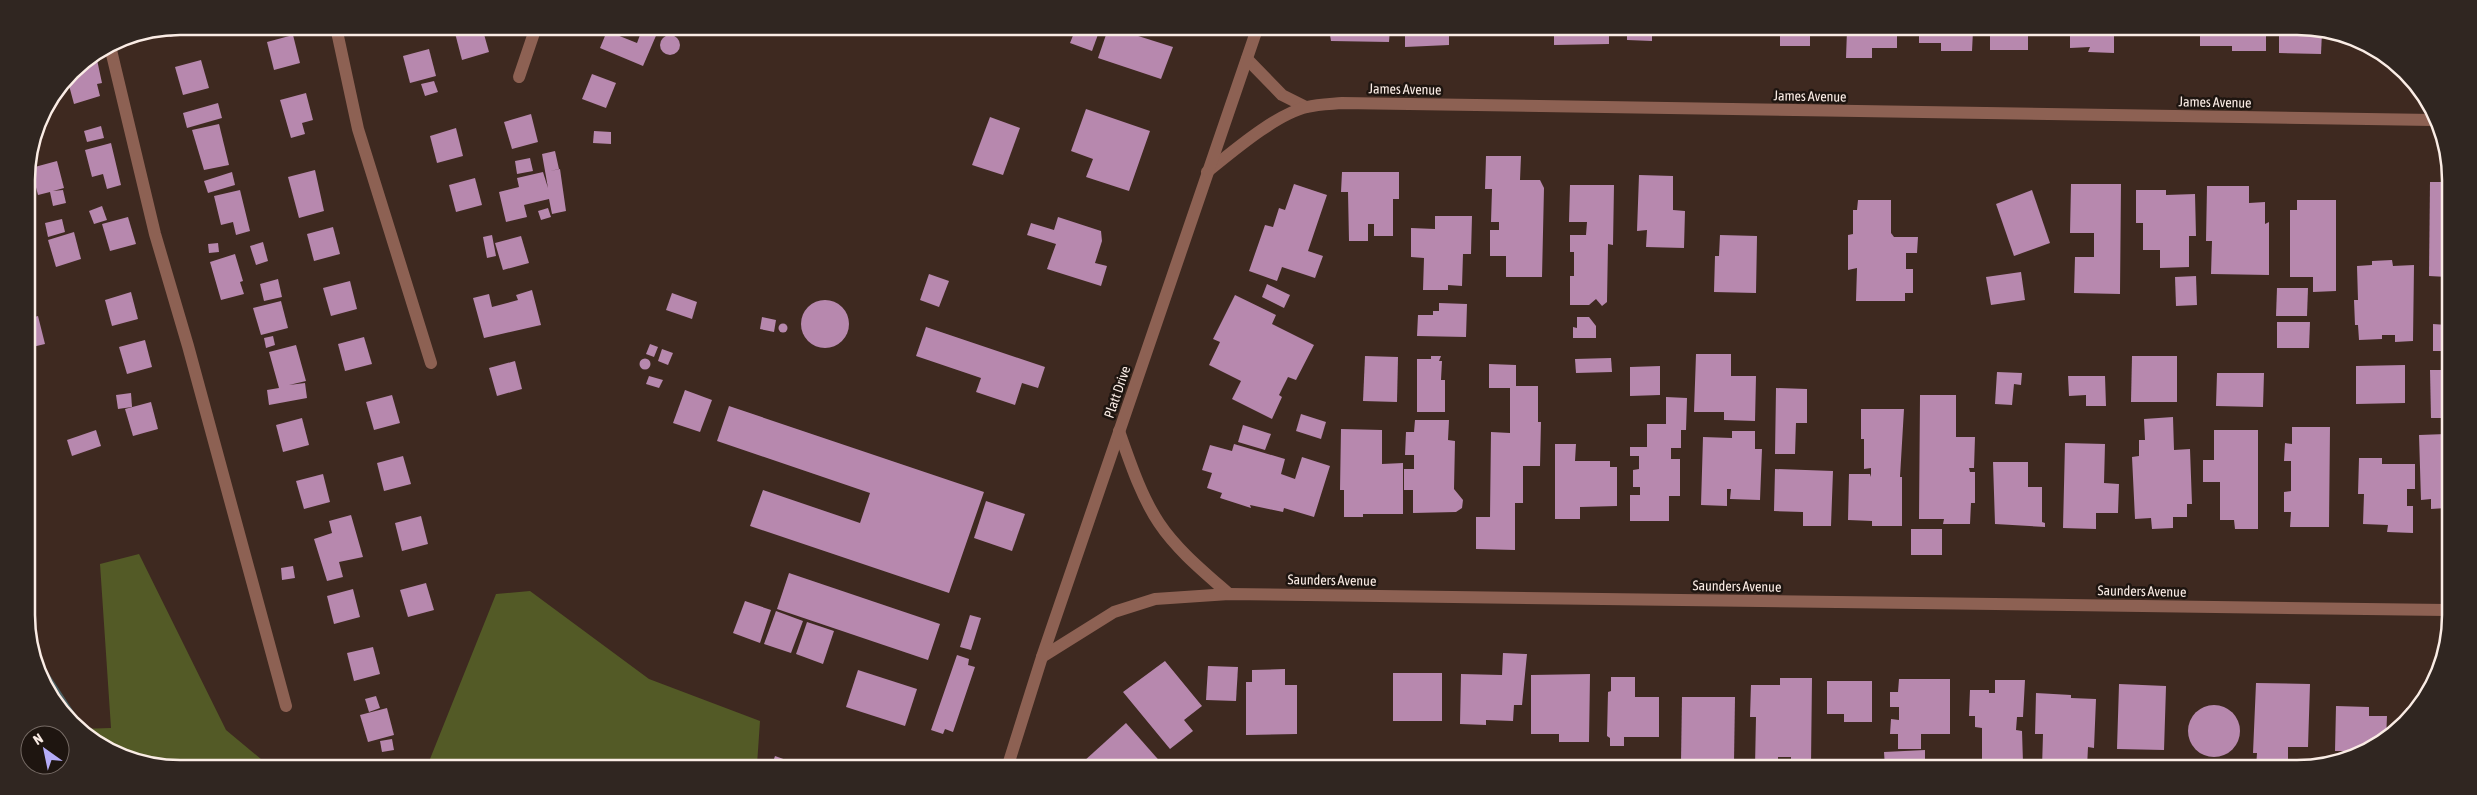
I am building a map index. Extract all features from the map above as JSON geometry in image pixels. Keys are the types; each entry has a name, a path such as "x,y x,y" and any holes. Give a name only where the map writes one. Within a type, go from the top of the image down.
{"street":[{"path":"338,35 358,129 431,363"},
{"path":"520,77 533,35"},
{"name":"Platt Drive","path":"1010,760 1042,657 1255,35"},
{"path":"111,52 155,234 188,346 286,706"},
{"path":"1247,59 1282,95 1306,107"},
{"name":"James Avenue","path":"1207,172 1240,146 1285,117 1306,107 1342,102 2429,120"},
{"path":"1119,431 1134,473 1158,522 1176,545 1229,594"},
{"name":"Saunders Avenue","path":"1042,657 1114,612 1155,599 1229,594 2442,610"}],"green space":[{"path":"139,554 226,730 262,760 161,759 125,749 107,741 90,729 111,728 100,564"},
{"path":"530,591 649,679 760,721 757,760 430,760 496,594"}],"building":[{"path":"293,35 300,63 274,70 267,42"},
{"path":"456,35 484,35 489,52 462,60"},
{"path":"605,35 617,35 637,43 640,35 656,35 643,66 600,48"},
{"path":"670,35 677,38 680,45 677,52 670,55 663,52 660,45 663,38"},
{"path":"1073,35 1098,35 1092,51 1070,43"},
{"path":"1106,35 1135,35 1173,47 1161,79 1098,58"},
{"path":"1330,35 1390,35 1389,42 1331,41"},
{"path":"1405,35 1449,35 1449,45 1405,47"},
{"path":"1554,35 1609,35 1609,44 1554,45"},
{"path":"1627,35 1652,35 1652,41 1627,40"},
{"path":"1810,35 1810,46 1780,46 1780,36 1774,36"},
{"path":"1847,35 1897,35 1897,48 1872,48 1872,58 1846,58"},
{"path":"1919,35 1973,35 1972,51 1941,51 1941,43 1919,43"},
{"path":"1990,35 2028,35 2028,50 1990,50"},
{"path":"2070,35 2114,35 2114,53 2088,52 2090,47 2070,48"},
{"path":"2200,35 2266,35 2266,51 2232,51 2232,46 2200,46"},
{"path":"2279,35 2322,37 2321,54 2279,53"},
{"path":"429,49 436,76 410,83 403,56"},
{"path":"97,60 102,83 97,84 100,96 74,104 69,86 77,77"},
{"path":"201,60 209,88 183,95 175,67"},
{"path":"592,74 616,83 606,108 582,99"},
{"path":"434,81 438,92 425,96 421,84"},
{"path":"306,93 313,120 302,123 305,134 291,138 280,100"},
{"path":"218,103 222,118 187,128 183,113"},
{"path":"1086,109 1150,131 1129,191 1086,177 1093,159 1071,151"},
{"path":"531,114 538,142 512,149 504,122"},
{"path":"990,117 1020,128 1003,175 972,165"},
{"path":"219,124 229,165 204,170 192,130"},
{"path":"101,126 104,138 87,142 84,131"},
{"path":"456,128 463,156 437,163 430,136"},
{"path":"594,131 611,132 611,144 593,143"},
{"path":"111,143 121,185 107,189 103,174 92,177 85,150"},
{"path":"555,151 559,169 550,171 560,169 566,211 552,214 549,199 524,205 527,217 506,222 499,192 519,187 517,178 543,172 548,188 542,154"},
{"path":"1486,156 1521,156 1520,180 1540,180 1544,188 1542,277 1506,277 1506,256 1490,256 1490,230 1499,230 1499,222 1491,222 1492,189 1485,189"},
{"path":"530,158 533,171 517,174 515,161"},
{"path":"57,161 64,188 53,191 63,190 66,203 53,206 50,192 38,195 35,183 36,167"},
{"path":"315,170 324,211 299,218 288,177"},
{"path":"232,172 235,185 208,193 204,181"},
{"path":"1342,172 1399,172 1399,199 1393,199 1393,236 1374,236 1374,224 1368,224 1368,241 1349,241 1348,192 1341,192"},
{"path":"1639,175 1673,176 1673,210 1685,211 1684,248 1646,247 1647,230 1637,231"},
{"path":"475,178 482,205 456,212 449,185"},
{"path":"2430,182 2442,182 2442,277 2429,276"},
{"path":"1294,184 1327,195 1308,251 1323,256 1315,278 1282,267 1277,281 1249,271 1265,225 1273,227 1279,208 1285,210"},
{"path":"2071,184 2121,184 2120,294 2074,293 2075,257 2094,257 2094,233 2070,233"},
{"path":"1570,185 1614,185 1613,245 1608,244 1607,302 1602,306 1596,299 1589,305 1570,305 1570,276 1574,276 1574,252 1570,252 1570,235 1586,235 1587,222 1569,222"},
{"path":"2207,186 2249,186 2249,203 2265,202 2265,224 2269,222 2269,275 2211,274 2212,241 2206,241"},
{"path":"240,190 250,231 236,235 233,222 221,225 214,196"},
{"path":"2032,190 2050,243 2014,256 1996,204"},
{"path":"2136,190 2166,190 2166,195 2195,194 2196,236 2189,236 2189,267 2160,268 2160,250 2143,250 2143,223 2136,223"},
{"path":"1858,200 1891,200 1891,233 1894,237 1918,237 1917,253 1906,253 1906,269 1913,269 1913,293 1905,293 1905,301 1856,301 1857,268 1848,270 1848,235 1853,234 1853,210 1857,210"},
{"path":"2297,200 2336,200 2336,291 2313,292 2313,277 2290,277 2290,210 2297,210"},
{"path":"102,206 107,220 94,224 89,211"},
{"path":"548,208 551,217 541,220 538,211"},
{"path":"1435,216 1472,216 1471,254 1463,254 1462,286 1448,285 1448,290 1423,290 1424,258 1411,257 1411,228 1435,229"},
{"path":"128,217 136,244 110,251 102,224"},
{"path":"1058,217 1101,231 1102,241 1095,263 1107,266 1101,286 1047,269 1056,244 1027,235 1031,223 1054,230"},
{"path":"62,219 65,232 48,237 45,223"},
{"path":"333,227 340,254 314,261 307,234"},
{"path":"74,232 81,259 56,267 48,240"},
{"path":"492,235 496,256 487,258 483,237"},
{"path":"1720,235 1757,236 1756,293 1714,292 1715,256 1719,256"},
{"path":"521,236 529,263 503,270 495,243"},
{"path":"263,242 268,261 256,265 250,246"},
{"path":"218,243 219,252 209,253 208,244"},
{"path":"235,254 243,281 240,282 244,294 221,300 210,262"},
{"path":"2392,260 2393,266 2414,265 2413,341 2395,342 2395,335 2382,335 2382,339 2359,340 2358,325 2355,325 2354,300 2358,300 2357,266 2372,265 2372,261"},
{"path":"2021,272 2025,300 1991,305 1986,277"},
{"path":"929,274 949,281 939,307 920,300"},
{"path":"2196,276 2197,305 2176,306 2175,277"},
{"path":"278,279 282,297 264,301 260,284"},
{"path":"350,281 357,309 331,316 323,288"},
{"path":"1267,284 1290,295 1284,308 1262,297"},
{"path":"2277,288 2308,288 2307,316 2276,316"},
{"path":"532,290 541,325 484,338 473,298 489,294 492,307 518,300 516,295"},
{"path":"131,292 138,319 112,326 105,300"},
{"path":"672,293 697,302 692,319 666,310"},
{"path":"1235,295 1276,315 1272,324 1314,345 1296,380 1288,377 1279,395 1282,397 1272,419 1232,399 1241,381 1209,365 1220,342 1213,339"},
{"path":"820,300 830,300 839,304 845,310 848,315 848,333 839,344 830,348 820,348 811,344 805,338 801,329 801,319 805,310 811,304"},
{"path":"281,301 288,328 261,335 253,308"},
{"path":"1439,303 1467,304 1466,337 1417,336 1418,315 1433,315 1433,311 1439,311"},
{"path":"38,316 45,344 35,346 35,317"},
{"path":"762,317 776,320 774,332 760,329"},
{"path":"1577,317 1589,317 1596,326 1596,338 1573,338 1573,327 1577,328"},
{"path":"2277,322 2310,322 2309,348 2277,348"},
{"path":"783,323 788,328 783,333 778,328"},
{"path":"2433,324 2442,325 2442,351 2433,351"},
{"path":"926,327 1045,367 1038,388 1022,383 1015,405 976,392 981,378 916,356"},
{"path":"273,336 275,345 266,348 264,338"},
{"path":"364,337 372,364 345,371 338,344"},
{"path":"145,340 152,367 127,374 119,347"},
{"path":"650,344 658,347 654,357 646,354"},
{"path":"296,345 306,381 289,385 305,383 307,398 269,405 267,390 279,388 269,352"},
{"path":"662,349 673,353 668,365 658,361"},
{"path":"1696,354 1731,354 1731,376 1756,376 1755,421 1724,420 1724,412 1694,412"},
{"path":"1365,356 1398,357 1397,402 1363,401"},
{"path":"1431,356 1441,356 1439,361 1442,361 1441,380 1445,380 1445,412 1417,412 1417,359 1431,359"},
{"path":"2132,356 2177,356 2177,402 2131,402"},
{"path":"645,358 651,364 645,370 639,364"},
{"path":"1611,358 1612,372 1576,373 1575,359"},
{"path":"515,361 522,389 497,396 489,368"},
{"path":"1489,364 1516,365 1516,386 1538,386 1538,422 1541,422 1540,466 1523,466 1523,503 1515,503 1515,550 1476,549 1476,517 1490,517 1491,432 1510,433 1510,388 1489,388"},
{"path":"2405,365 2405,403 2356,404 2356,366"},
{"path":"1660,366 1660,395 1630,396 1630,367"},
{"path":"2430,370 2442,370 2442,418 2431,418"},
{"path":"1997,372 2022,373 2021,385 2014,384 2012,405 1995,404"},
{"path":"2217,373 2264,373 2263,407 2216,406"},
{"path":"649,376 663,380 659,388 646,384"},
{"path":"2068,376 2105,376 2106,406 2086,406 2086,395 2069,396"},
{"path":"1776,388 1807,389 1807,423 1796,423 1795,454 1775,454"},
{"path":"685,390 712,400 700,432 673,423"},
{"path":"131,393 132,407 118,409 116,395"},
{"path":"392,395 400,423 374,430 366,402"},
{"path":"1920,395 1956,395 1956,437 1975,437 1974,468 1969,468 1970,472 1975,472 1975,503 1971,503 1970,524 1943,524 1944,519 1919,519"},
{"path":"1666,397 1687,398 1686,430 1681,430 1681,448 1671,448 1671,459 1680,459 1680,496 1669,496 1669,521 1630,521 1630,495 1640,495 1640,487 1633,487 1633,470 1639,469 1639,456 1630,456 1630,447 1647,447 1647,424 1666,424"},
{"path":"151,402 158,429 133,436 125,409"},
{"path":"729,406 984,492 949,593 750,526 763,490 860,523 870,493 717,441"},
{"path":"1861,409 1904,409 1900,477 1902,477 1902,526 1872,526 1872,521 1848,520 1849,474 1870,474 1871,477 1871,468 1864,469"},
{"path":"1301,414 1326,422 1321,439 1296,431"},
{"path":"2173,417 2174,450 2190,449 2192,504 2187,504 2187,517 2173,517 2173,528 2152,529 2151,518 2135,519 2132,457 2139,456 2139,440 2145,440 2144,419"},
{"path":"302,418 309,445 283,452 276,425"},
{"path":"1415,420 1449,420 1448,440 1455,441 1454,489 1463,500 1462,508 1456,512 1413,513 1413,490 1404,490 1404,469 1414,469 1414,455 1405,455 1406,432 1414,432"},
{"path":"1243,425 1271,434 1265,450 1238,442"},
{"path":"2292,427 2330,427 2329,527 2290,527 2291,512 2284,512 2284,492 2291,491 2291,461 2284,461 2285,443 2292,444"},
{"path":"1341,429 1382,430 1382,464 1403,463 1403,514 1363,514 1363,517 1344,517 1344,490 1340,490"},
{"path":"96,430 101,446 72,456 67,440"},
{"path":"2214,430 2258,430 2258,529 2235,529 2234,520 2220,520 2220,482 2203,482 2203,460 2214,460"},
{"path":"1732,431 1755,431 1755,449 1762,449 1760,500 1730,499 1731,489 1727,489 1727,506 1701,505 1703,437 1732,438"},
{"path":"2442,434 2442,508 2431,509 2431,499 2421,500 2419,435"},
{"path":"2065,443 2105,444 2104,483 2119,484 2118,513 2096,513 2096,529 2063,528"},
{"path":"1234,444 1285,459 1281,474 1295,479 1302,457 1330,466 1314,517 1284,508 1283,512 1250,505 1251,508 1220,498 1222,493 1207,488 1212,473 1202,470 1210,445 1232,451"},
{"path":"1555,444 1576,444 1575,461 1610,461 1610,467 1617,467 1617,506 1580,507 1580,519 1555,519"},
{"path":"403,456 411,484 384,491 377,463"},
{"path":"2359,458 2382,458 2382,464 2415,464 2415,489 2407,489 2407,506 2413,506 2413,533 2387,532 2388,525 2363,524 2364,494 2358,494"},
{"path":"1993,462 2028,462 2028,487 2042,487 2042,522 2045,523 2045,527 1995,524"},
{"path":"1775,469 1833,471 1831,526 1803,526 1803,512 1774,511"},
{"path":"323,474 330,502 304,509 296,481"},
{"path":"986,501 1025,514 1012,551 974,538"},
{"path":"351,515 363,557 339,562 343,577 327,581 314,539 332,533 329,521"},
{"path":"421,516 428,544 402,551 395,523"},
{"path":"1911,529 1942,529 1942,555 1911,555"},
{"path":"293,566 295,578 282,580 281,568"},
{"path":"789,573 940,624 928,660 777,609"},
{"path":"426,583 434,610 408,617 400,590"},
{"path":"353,589 360,617 334,624 327,596"},
{"path":"745,601 771,610 760,643 733,633"},
{"path":"776,611 803,621 791,653 764,644"},
{"path":"970,615 981,618 971,650 960,647"},
{"path":"807,622 834,631 823,664 796,654"},
{"path":"373,647 380,674 354,681 347,653"},
{"path":"1503,653 1527,654 1522,705 1514,705 1513,721 1486,720 1486,725 1460,724 1461,674 1502,675"},
{"path":"957,655 969,659 968,665 975,667 953,732 945,729 943,734 931,730"},
{"path":"1165,661 1202,706 1184,720 1193,731 1170,749 1123,692"},
{"path":"1208,666 1238,667 1236,701 1206,700"},
{"path":"1285,669 1285,685 1297,685 1297,734 1246,735 1246,682 1252,682 1252,670"},
{"path":"858,670 917,689 905,726 846,707"},
{"path":"1393,673 1442,673 1442,721 1393,721"},
{"path":"1590,674 1589,742 1559,742 1559,734 1531,734 1531,675"},
{"path":"1611,677 1635,677 1635,697 1659,697 1659,737 1624,737 1624,746 1610,746 1610,738 1607,736 1608,692 1611,691"},
{"path":"1780,678 1812,678 1811,760 1791,760 1791,757 1778,757 1778,760 1755,760 1756,717 1750,717 1751,685 1780,685"},
{"path":"1899,679 1950,679 1950,734 1921,734 1921,749 1898,749 1898,734 1890,734 1891,719 1899,720 1899,707 1890,707 1890,692 1898,692"},
{"path":"1995,680 2025,680 2023,717 2017,717 2016,730 2022,731 2023,760 1982,760 1982,728 1975,727 1975,716 1969,716 1970,690 1989,690 1989,693 1995,693"},
{"path":"1827,681 1872,681 1872,722 1844,722 1844,714 1827,714"},
{"path":"2256,683 2310,684 2308,747 2288,747 2288,760 2257,760 2257,753 2253,753"},
{"path":"2119,684 2166,686 2164,750 2117,749"},
{"path":"2036,693 2096,699 2094,748 2088,747 2087,760 2042,760 2043,734 2035,734"},
{"path":"376,696 380,708 369,712 365,699"},
{"path":"1682,697 1735,697 1734,760 1681,760"},
{"path":"2209,705 2219,705 2228,709 2236,717 2240,731 2236,745 2228,753 2219,757 2209,757 2200,753 2192,745 2188,736 2188,726 2192,717 2200,709"},
{"path":"2336,706 2369,707 2369,716 2387,716 2386,729 2370,741 2346,751 2335,751"},
{"path":"387,708 394,735 368,742 360,715"},
{"path":"1126,723 1159,760 1085,760"},
{"path":"392,739 394,750 382,752 380,741"},
{"path":"1925,750 1925,760 1885,760 1884,752"},
{"path":"775,756 786,760 774,760"}]}
